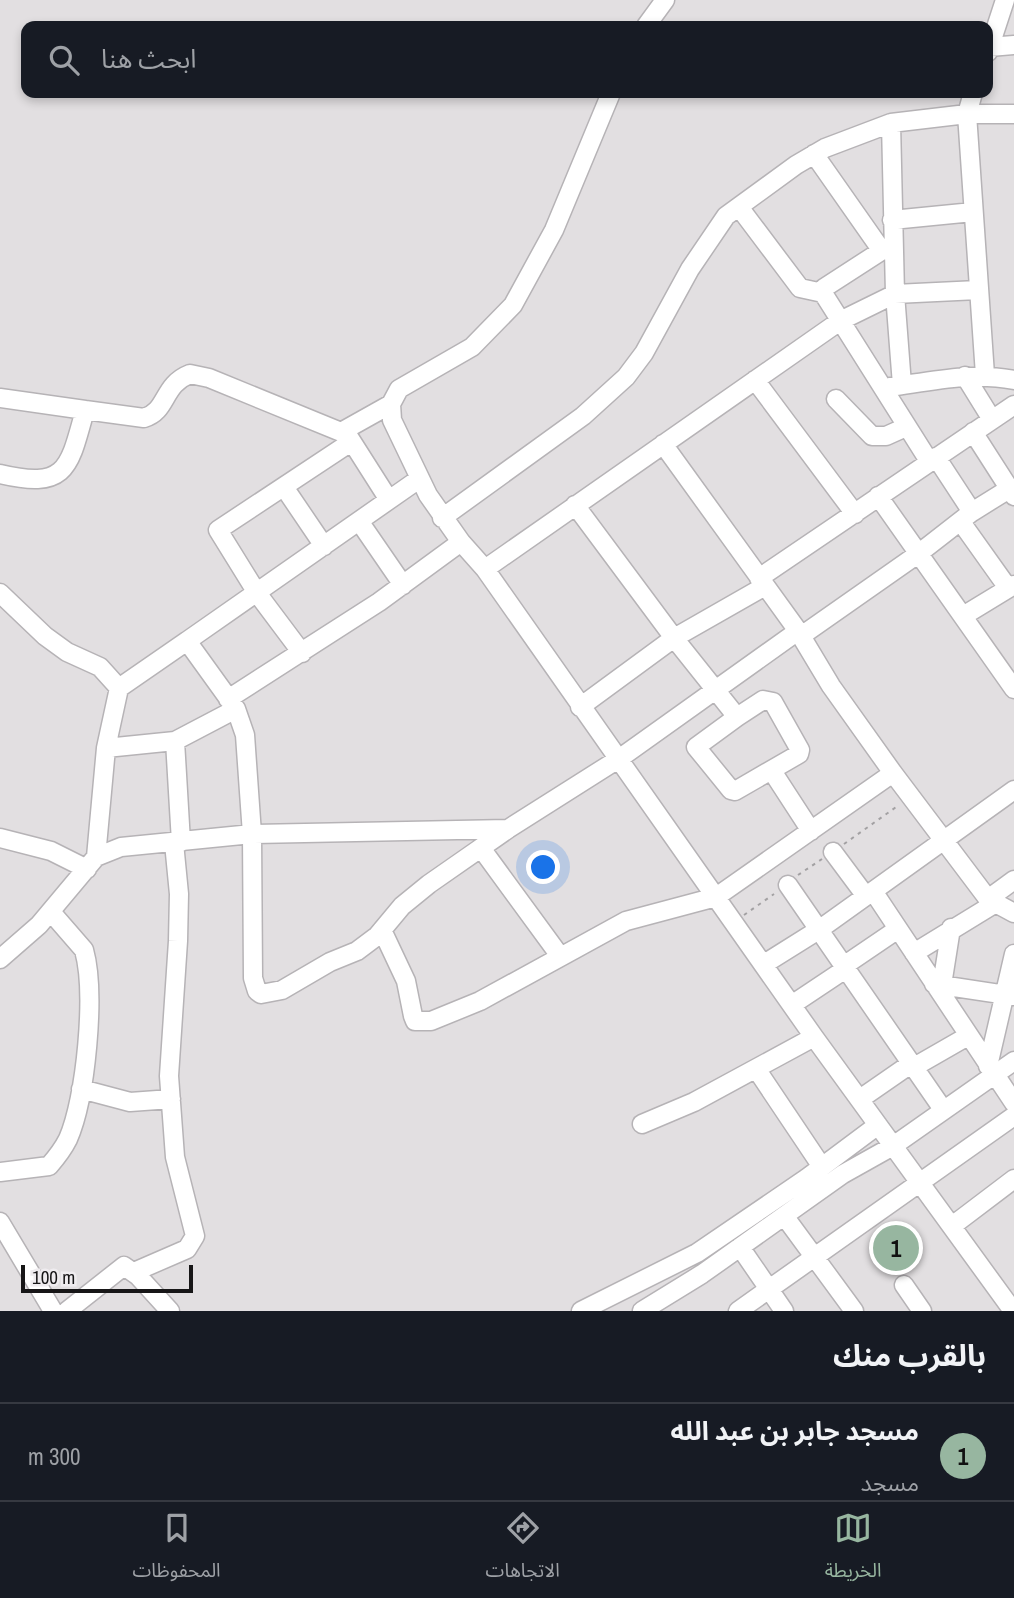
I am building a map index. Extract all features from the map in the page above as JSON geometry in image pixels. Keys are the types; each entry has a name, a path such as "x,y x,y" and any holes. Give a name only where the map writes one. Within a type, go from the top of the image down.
{"street":[{"path":"650,21 665,0"},
{"path":"993,37 1005,0"},
{"path":"993,48 1014,45"},
{"path":"302,653 257,593 218,530 284,487 391,404 399,389 472,347 513,305 554,230 609,98"},
{"path":"971,98 968,114 985,375"},
{"path":"442,517 583,415 626,377 644,354 712,233 739,206 814,154 845,138 891,123 968,114 1014,114"},
{"path":"891,123 892,220 887,248 895,294 902,386"},
{"path":"814,154 887,248"},
{"path":"739,206 800,288 823,293 906,427 932,459 1011,586 963,616"},
{"path":"892,220 973,212"},
{"path":"823,293 824,288 887,248"},
{"path":"485,569 840,321 895,294 978,290"},
{"path":"0,398 144,418 157,412 171,385 190,374 209,378 348,437 389,500"},
{"path":"883,388 965,376 985,375 1014,380"},
{"path":"965,376 991,418"},
{"path":"755,380 855,514"},
{"path":"836,399 872,436 886,436 906,427"},
{"path":"391,404 392,420 419,479 442,517 485,569 814,1037 1013,1311"},
{"path":"580,707 674,638 762,582 878,496 1014,405"},
{"path":"0,474 29,481 50,478 59,472 72,457 85,410"},
{"path":"187,641 242,722 247,750 252,834 252,939 257,991 267,994 282,990 308,974 357,951 420,891 508,829 620,758 714,689 918,554 1011,485 973,432"},
{"path":"663,444 799,634 893,772 991,901 1014,913"},
{"path":"92,863 106,748 119,688 419,479"},
{"path":"284,487 324,545"},
{"path":"878,496 1014,689"},
{"path":"575,505 737,717"},
{"path":"359,521 403,585"},
{"path":"106,748 175,741 232,704 461,542"},
{"path":"1,597 67,652 100,667 119,688"},
{"path":"763,700 773,702 781,712 800,752 772,771 740,789 731,790 697,752 698,743 763,700"},
{"path":"134,1272 187,1249 195,1236 175,1157 169,1076 179,894 175,741"},
{"path":"772,771 811,831"},
{"path":"382,930 407,981 412,1016 422,1022 480,1001 626,921 716,897 893,772"},
{"path":"764,964 820,929 1014,790"},
{"path":"0,960 51,912 92,863 121,847 252,834 508,829"},
{"path":"0,838 92,863"},
{"path":"481,848 561,956"},
{"path":"833,852 898,929 1014,1102"},
{"path":"914,953 991,901 1014,880"},
{"path":"788,885 942,1108"},
{"path":"0,1172 49,1166 68,1140 81,1089 88,988 86,957 84,950 51,912"},
{"path":"938,985 951,928"},
{"path":"793,1004 898,929"},
{"path":"991,1070 1010,996 1014,954"},
{"path":"938,985 1010,996"},
{"path":"860,1099 913,1065 968,1036"},
{"path":"642,1124 757,1070 814,1037"},
{"path":"642,1311 785,1217 843,1174 892,1146 991,1070 1014,1061"},
{"path":"757,1070 822,1167"},
{"path":"81,1089 130,1102 171,1099"},
{"path":"738,1311 1014,1116"},
{"path":"581,1311 697,1253 878,1125"},
{"path":"951,1226 1014,1180"},
{"path":"785,1217 854,1311"},
{"path":"0,1223 53,1311"},
{"path":"740,1247 784,1311"},
{"path":"67,1311 118,1269 127,1266 170,1311"},
{"path":"904,1285 922,1311"}],"place":[{"name":"مسجد جابر بن عبد الله","path":"896,1248"}]}
